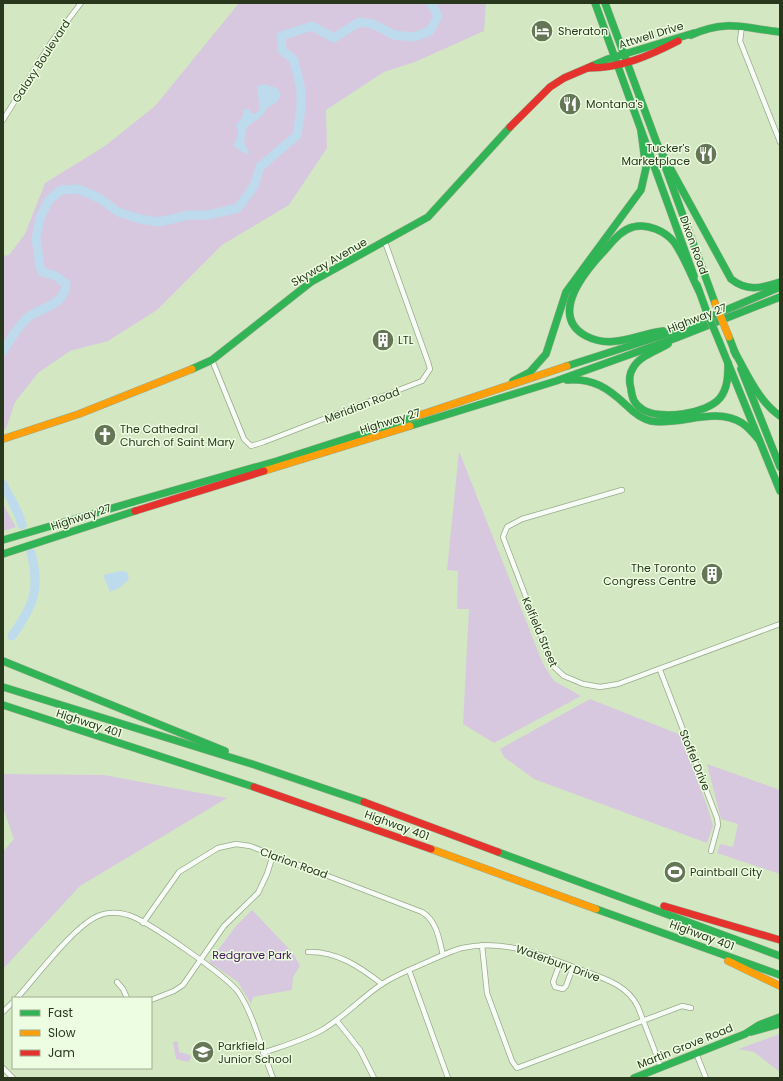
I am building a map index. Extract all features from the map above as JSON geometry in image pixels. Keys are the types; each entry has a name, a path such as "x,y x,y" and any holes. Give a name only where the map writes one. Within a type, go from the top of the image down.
{"main road":[{"name":"Dixon Road","path":"595,3 706,310 780,490"},
{"name":"Dixon Road","path":"605,3 715,303 780,467"},
{"name":"Attwell Drive","path":"618,65 628,63 708,27 724,24 780,32"},
{"name":"Attwell Drive","path":"614,57 694,33"},
{"name":"Skyway Avenue","path":"3,439 79,414 201,366 212,360 311,282 428,217 522,113 550,87 564,78 614,57"},
{"name":"Skyway Avenue","path":"586,68 597,69 618,65"},
{"path":"500,388 530,372 542,360 549,347 557,316 566,292 641,190 647,173 646,155 641,131"},
{"path":"657,144 731,279 742,287 752,289 780,282"},
{"path":"679,330 660,331 621,342 603,342 590,338 577,328 572,322 569,304 578,284 619,235 635,226 655,227 668,236 674,242 700,291"},
{"name":"Highway 27","path":"3,540 277,461 679,330 780,287"},
{"name":"Highway 27","path":"3,554 135,511 556,381 676,338 779,298"},
{"path":"676,338 666,346 640,359 630,375 632,398 647,412 656,414 696,412 710,408 720,398 726,387 728,362"},
{"path":"734,351 765,404 780,416"},
{"path":"556,381 583,380 600,383 608,388 636,414 652,421 719,417 734,420 742,423 759,440"},
{"path":"3,661 186,735 255,765"},
{"name":"Highway 401","path":"3,687 255,765 595,887 780,956"},
{"name":"Highway 401","path":"3,705 308,805 780,975"},
{"path":"3,711 51,722"},
{"path":"595,887 630,896 745,932 780,940"},
{"path":"704,947 734,964 780,986"},
{"name":"Martin Grove Road","path":"744,1034 759,1025 780,1017"},
{"name":"Martin Grove Road","path":"634,1078 744,1034 780,1024"}],"street":[{"name":"Galaxy Boulevard","path":"3,120 52,40 81,3"},
{"path":"742,26 740,41 780,142"},
{"name":"Meridian Road","path":"212,360 218,371 244,440 251,446 271,440 422,381 430,369 385,242"},
{"name":"Kelfield Street","path":"622,490 515,521 507,527 502,537 548,656 557,671 574,682 600,687 618,684 660,670 780,624"},
{"name":"Stoffel Drive","path":"660,670 717,818 718,825 711,851"},
{"name":"Clarion Road","path":"143,923 180,872 218,848 236,844 250,846 422,912 429,916 435,926 443,955"},
{"path":"152,1000 174,991 183,985 224,926 258,893 268,874 273,855"},
{"path":"20,997 82,926 98,916 110,913 128,915 143,923 219,973 238,992 248,1011 273,1078"},
{"path":"482,945 484,979 488,999 512,1061 517,1068 682,1006 691,1008"},
{"name":"Waterbury Drive","path":"263,1053 314,1034 337,1021 382,984 443,955 462,948 482,945 513,946 610,981 625,989 635,1000 661,1067"},
{"path":"308,952 321,952 353,963 382,984"},
{"path":"560,963 553,982 555,987 559,990 564,989 566,986 572,967"},
{"path":"409,970 448,1078"},
{"path":"117,982 123,989 127,997"},
{"path":"3,1012 12,1003"},
{"path":"337,1021 360,1050 374,1078"},
{"path":"696,1053 706,1078"},
{"path":"3,1068 13,1078"}],"green space":[{"path":"239,3 486,3 484,31 415,62 384,72 326,110 327,148 289,205 222,245 157,310 108,341 70,351 38,373 15,402 6,429 3,429 3,256 9,255 25,234 45,183 105,146 155,106"},
{"path":"459,451 543,664 554,681 581,696 494,743 463,724 469,609 457,609 458,571 447,570"},
{"path":"3,504 16,527 3,531"},
{"path":"590,699 681,735 713,826 707,843 534,779 504,757 500,749"},
{"path":"707,764 780,790 780,874 717,853 720,844 733,847 738,824 721,819"},
{"path":"3,774 104,775 227,798 80,886 3,969 3,852 14,839 3,808"},
{"name":"Redgrave Park","path":"252,910 293,953 300,966 293,977 292,990 253,997 251,1004 238,982 209,962 236,926"},
{"path":"780,1034 780,1072 754,1052 738,1049"},
{"path":"175,1041 178,1042 179,1052 190,1055 191,1058 188,1062 176,1059 173,1043"}],"water":[{"path":"264,84 277,88 281,95 277,102 267,108 264,114 247,127 244,142 249,153 246,154 233,146 238,135 238,129 235,126 242,118 244,109 248,109 253,114 258,112 260,106 257,89 258,86"},
{"path":"120,571 127,572 129,579 121,587 110,592 103,575"}],"waterway":[{"path":"3,351 26,319 56,302 61,298 64,292 66,284 56,276 42,272 36,238 40,218 49,200 61,190 78,189 99,198 118,212 140,219 159,222 189,215 208,215 238,208 254,186 260,167 297,135 301,108 301,90 294,60 282,50 281,36 312,26 334,38 359,22 373,24 394,35 414,37 430,31 438,16 431,3"},
{"path":"3,484 18,513 22,525"},
{"path":"12,636 25,616 33,597 35,577 31,553"},
{"path":"18,627 23,628"}],"traffic: fast":[{"path":"595,3 694,276"},
{"path":"605,3 659,149"},
{"path":"691,35 703,30 725,26 780,32"},
{"path":"592,66 608,59 694,33"},
{"path":"192,369 212,360 311,282 428,217 510,127"},
{"path":"513,381 530,372 546,354 566,292 641,190 646,168 641,131"},
{"path":"657,144 731,279 743,286 755,288 780,282"},
{"path":"662,158 715,303"},
{"path":"663,331 624,340 606,342 586,336 575,327 570,316 570,305 574,292 597,258 621,233 629,228 638,226 650,227 666,234 678,247 699,291"},
{"path":"697,285 706,310"},
{"path":"567,366 679,330 780,287"},
{"path":"410,426 556,381 676,338 780,297"},
{"path":"706,310 719,341"},
{"path":"729,337 736,355"},
{"path":"719,341 780,491"},
{"path":"668,344 639,360 631,373 630,384 634,400 639,407 650,413 660,415 682,414 694,412 714,404 725,390 728,377 728,363"},
{"path":"734,351 759,395 765,403 780,416"},
{"path":"741,369 780,467"},
{"path":"567,380 585,381 600,385 644,419 662,422 709,416 732,418 742,423 759,440"},
{"path":"133,502 277,461 417,416"},
{"path":"3,540 133,502"},
{"path":"3,554 135,511"},
{"path":"3,661 225,751"},
{"path":"3,687 255,765 364,802"},
{"path":"3,705 254,787"},
{"path":"498,852 780,956"},
{"path":"596,909 780,975"},
{"path":"634,1078 745,1034 759,1025 780,1017"},
{"path":"751,1032 780,1024"}],"traffic: slow":[{"path":"715,303 729,337"},
{"path":"417,416 567,366"},
{"path":"3,439 79,414 192,369"},
{"path":"264,471 410,426"},
{"path":"431,849 596,909"},
{"path":"728,961 780,986"}],"traffic: jam":[{"path":"588,68 612,66 634,60 656,52 678,41"},
{"path":"510,127 550,87 564,78 592,66"},
{"path":"135,511 264,471"},
{"path":"254,787 431,849"},
{"path":"364,802 498,852"},
{"path":"664,906 780,940"}],"place":[{"name":"Sheraton","path":"542,31"},
{"name":"Montana's","path":"570,104"},
{"name":"Tucker's Marketplace","path":"706,154"},
{"name":"LTL","path":"383,340"},
{"name":"The Cathedral Church of Saint Mary","path":"105,435"},
{"name":"The Toronto Congress Centre","path":"712,574"},
{"name":"Paintball City","path":"675,872"},
{"name":"Parkfield Junior School","path":"203,1052"}]}
